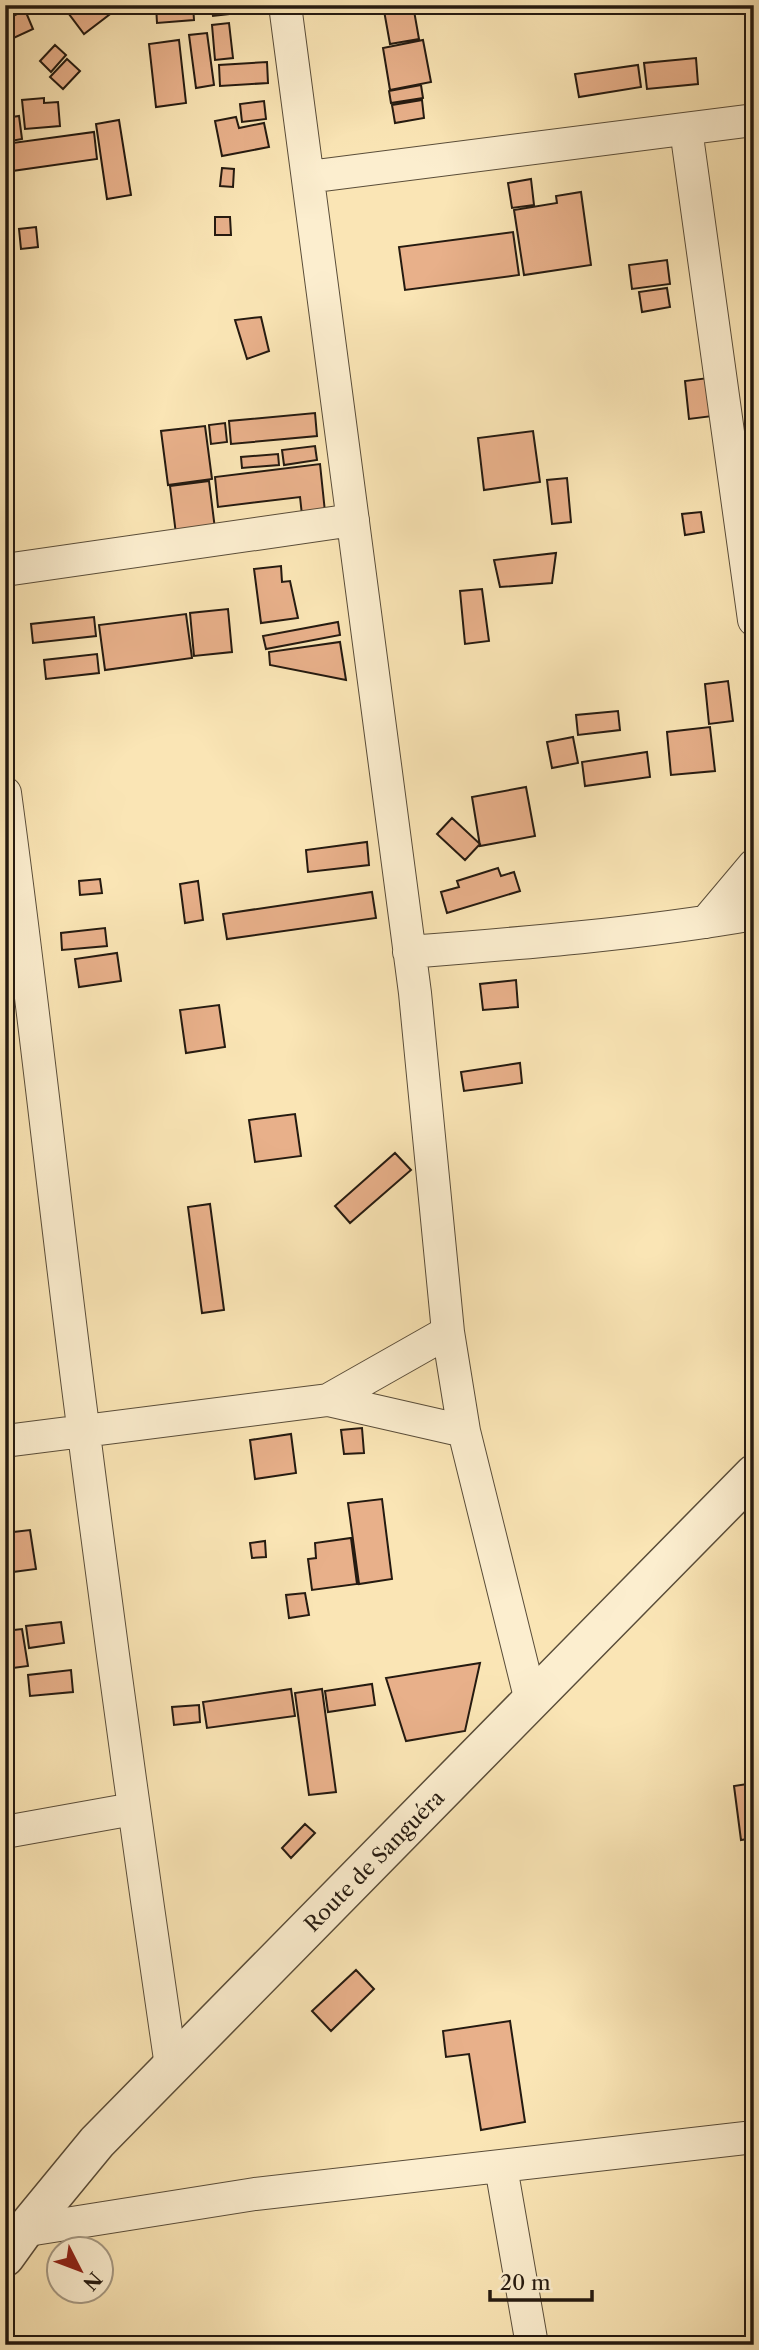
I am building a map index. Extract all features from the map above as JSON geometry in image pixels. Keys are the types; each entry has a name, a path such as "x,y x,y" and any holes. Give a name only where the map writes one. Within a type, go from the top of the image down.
{"street":[{"path":"285,5 409,952 448,1332 464,1431 531,1701"},
{"path":"308,177 754,120"},
{"path":"686,129 748,526 754,620"},
{"path":"5,570 353,520"},
{"path":"5,793 18,983 171,2066"},
{"path":"706,922 754,865"},
{"path":"409,952 544,942 754,914"},
{"path":"328,1400 448,1332"},
{"path":"5,1441 328,1400 464,1431"},
{"name":"Route de Sanguéra","path":"11,2241 97,2142 754,1474"},
{"path":"5,1832 134,1810"},
{"path":"11,2241 147,2210 255,2194 754,2137"},
{"path":"501,2167 532,2345"}],"building":[{"path":"64,5 122,5 84,34"},
{"path":"156,5 193,5 194,20 157,23"},
{"path":"211,5 255,5 255,11 213,16"},
{"path":"383,5 413,5 419,39 390,44"},
{"path":"25,10 33,29 5,42 5,20"},
{"path":"229,23 233,58 215,60 212,25"},
{"path":"207,33 214,85 196,88 189,35"},
{"path":"179,40 186,103 156,107 149,44"},
{"path":"423,40 431,82 390,90 383,48"},
{"path":"55,45 66,55 51,72 40,61"},
{"path":"696,58 698,84 647,89 644,63"},
{"path":"67,59 80,71 63,89 50,77"},
{"path":"267,62 268,83 220,86 219,65"},
{"path":"638,65 641,87 579,97 575,74"},
{"path":"421,85 423,98 391,103 389,91"},
{"path":"44,98 44,103 58,102 60,126 25,129 22,100"},
{"path":"422,100 424,118 395,123 392,105"},
{"path":"264,101 266,119 242,122 240,104"},
{"path":"19,116 22,139 5,142 5,118"},
{"path":"236,117 239,128 264,123 269,147 222,156 215,121"},
{"path":"119,120 131,195 107,199 96,124"},
{"path":"94,132 97,159 5,172 5,144"},
{"path":"222,168 234,169 233,187 220,186"},
{"path":"531,179 534,205 512,208 508,183"},
{"path":"581,192 591,265 524,275 514,210 557,203 556,196"},
{"path":"215,217 230,217 231,235 215,235"},
{"path":"36,227 38,247 21,249 19,229"},
{"path":"513,232 519,275 405,290 399,247"},
{"path":"667,260 670,284 632,289 629,265"},
{"path":"667,288 670,307 642,312 639,292"},
{"path":"261,317 269,351 247,359 235,320"},
{"path":"708,378 713,416 689,419 685,381"},
{"path":"315,413 317,436 231,444 229,421"},
{"path":"225,423 227,442 211,444 209,425"},
{"path":"205,426 212,479 168,485 161,431"},
{"path":"533,431 540,482 484,490 478,438"},
{"path":"315,446 317,460 284,465 282,450"},
{"path":"278,454 279,465 242,468 241,457"},
{"path":"320,464 325,512 302,515 300,497 218,507 215,477"},
{"path":"567,478 571,522 552,524 547,480"},
{"path":"209,481 215,529 176,534 170,486"},
{"path":"701,512 704,532 685,535 682,514"},
{"path":"556,553 552,583 500,587 494,560"},
{"path":"281,566 282,582 290,581 298,618 261,623 254,569"},
{"path":"482,589 489,641 465,644 460,591"},
{"path":"228,609 232,652 194,656 190,613"},
{"path":"186,614 192,658 105,670 99,625"},
{"path":"94,617 96,636 33,643 31,624"},
{"path":"338,622 340,635 266,649 263,636"},
{"path":"340,642 346,680 270,665 269,652"},
{"path":"97,654 99,673 46,679 44,660"},
{"path":"728,681 733,721 709,724 705,684"},
{"path":"618,711 620,730 578,735 576,715"},
{"path":"710,727 715,771 671,775 667,732"},
{"path":"573,737 578,763 552,768 547,742"},
{"path":"647,752 650,777 585,786 582,762"},
{"path":"526,787 535,836 480,846 472,797"},
{"path":"452,818 480,844 465,860 437,834"},
{"path":"367,842 369,865 308,872 306,850"},
{"path":"498,868 501,876 514,872 520,891 447,913 441,892 459,887 457,881"},
{"path":"100,879 102,893 80,895 79,881"},
{"path":"198,881 203,920 185,923 180,884"},
{"path":"372,892 376,918 227,939 223,914"},
{"path":"105,928 107,946 62,950 61,933"},
{"path":"117,953 121,981 79,987 75,959"},
{"path":"516,980 518,1007 483,1010 480,984"},
{"path":"219,1005 225,1047 186,1053 180,1010"},
{"path":"520,1063 522,1083 464,1091 461,1072"},
{"path":"295,1114 301,1156 255,1162 249,1120"},
{"path":"395,1153 411,1170 350,1223 335,1206"},
{"path":"210,1204 224,1310 202,1313 188,1207"},
{"path":"362,1428 364,1453 344,1454 341,1430"},
{"path":"291,1434 296,1473 255,1479 250,1440"},
{"path":"382,1499 392,1579 359,1584 348,1503"},
{"path":"30,1530 36,1569 5,1573 5,1533"},
{"path":"351,1538 357,1584 312,1590 308,1559 316,1558 315,1543"},
{"path":"265,1541 266,1557 252,1558 250,1543"},
{"path":"305,1593 309,1615 289,1618 286,1595"},
{"path":"61,1622 64,1643 29,1648 26,1626"},
{"path":"22,1629 28,1666 5,1669 5,1631"},
{"path":"480,1663 465,1731 406,1741 386,1678"},
{"path":"71,1670 73,1692 30,1696 28,1675"},
{"path":"372,1684 375,1705 328,1712 325,1691"},
{"path":"291,1689 295,1716 207,1728 203,1702"},
{"path":"322,1689 336,1792 309,1795 295,1693"},
{"path":"199,1705 200,1722 174,1725 172,1707"},
{"path":"754,1783 754,1838 741,1840 734,1786"},
{"path":"305,1824 315,1833 291,1858 282,1848"},
{"path":"356,1970 374,1989 331,2031 312,2011"},
{"path":"510,2021 525,2122 481,2130 469,2054 446,2057 443,2031"}]}
